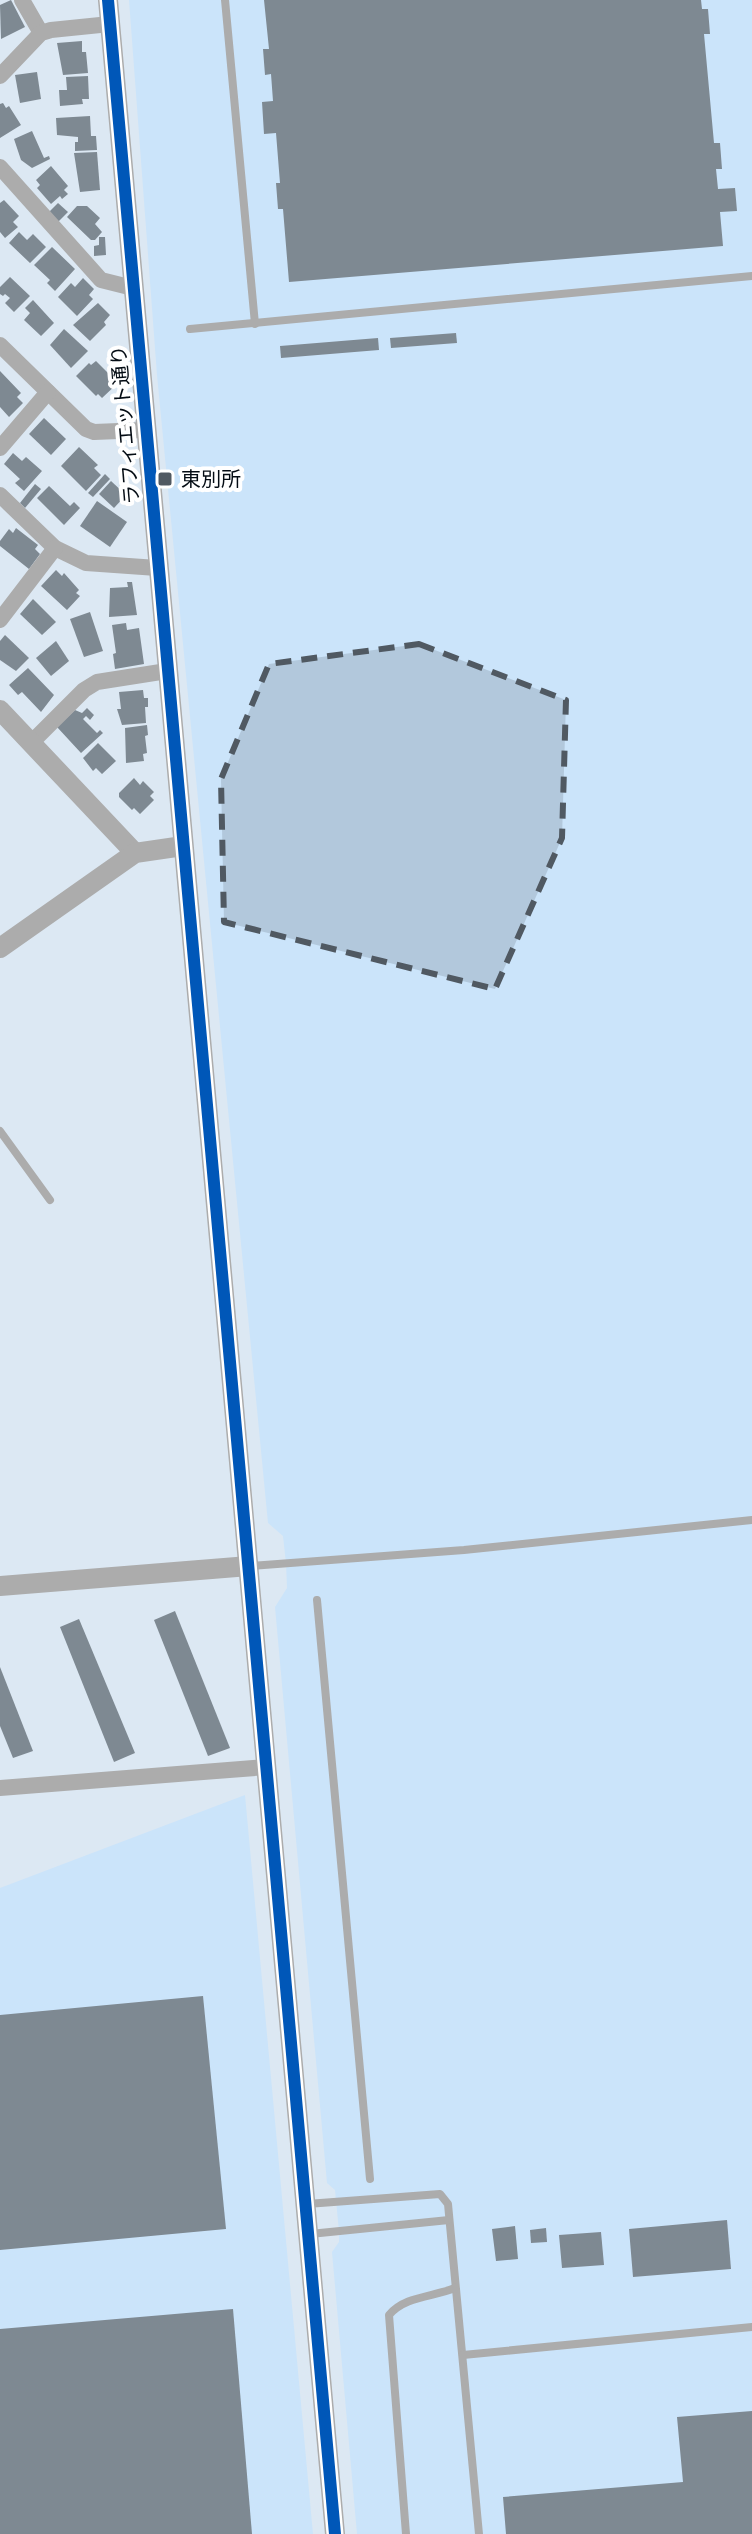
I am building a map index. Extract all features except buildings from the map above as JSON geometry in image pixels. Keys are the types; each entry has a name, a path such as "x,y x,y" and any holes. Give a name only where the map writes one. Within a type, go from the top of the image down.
{"street":[{"path":"22,0 41,33"},
{"name":"ラフィエット通り","path":"108,0 144,430 335,2534"},
{"path":"0,76 41,33 110,24"},
{"path":"0,167 101,280 133,288"},
{"path":"0,345 86,429 94,432 144,430"},
{"path":"0,448 48,392"},
{"path":"0,495 55,548 86,563 157,568"},
{"path":"0,620 55,548"},
{"path":"31,743 84,690 97,682 167,671"},
{"path":"0,710 135,853"},
{"path":"0,948 135,853 183,846"},
{"path":"0,1586 249,1566"},
{"path":"0,1788 267,1767"}],"lane":[{"path":"225,0 255,324"},
{"path":"190,329 752,276"},
{"path":"0,1131 4,1144 50,1200"},
{"path":"249,1566 464,1550 752,1520"},
{"path":"317,1600 370,2179"},
{"path":"306,2204 440,2194 448,2204 479,2534"},
{"path":"309,2234 449,2220"},
{"path":"406,2534 389,2315 397,2306 410,2300 455,2288"},
{"path":"463,2355 752,2327"}],"highlighted area":[{"path":"419,644 566,700 562,838 495,989 224,922 221,779 269,664"}],"shaded area":[{"path":"129,0 752,0 752,2534 357,2534 332,2252 339,2242 339,2231 335,2190 327,2183 275,1607 287,1588 286,1563 283,1536 268,1523 157,375"},
{"path":"245,1795 313,2534 0,2534 0,1888"}],"cycle path":[{"path":"108,0 335,2534"}],"place":[{"name":"東別所","path":"165,479"}]}
